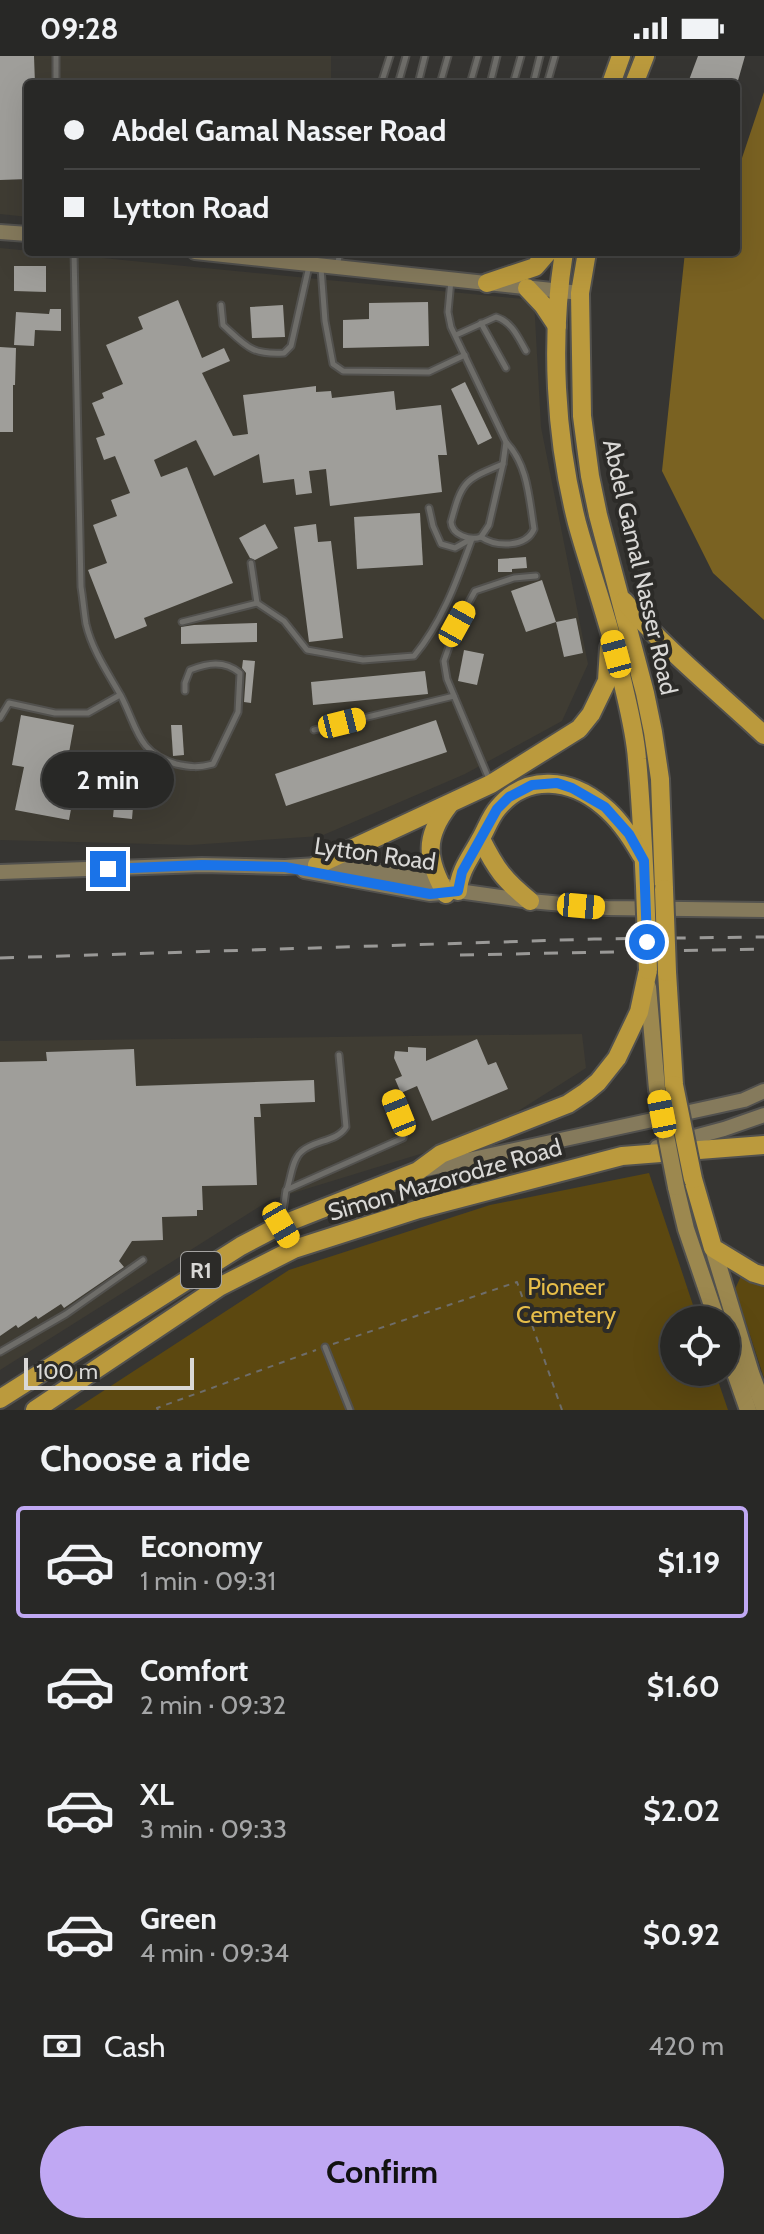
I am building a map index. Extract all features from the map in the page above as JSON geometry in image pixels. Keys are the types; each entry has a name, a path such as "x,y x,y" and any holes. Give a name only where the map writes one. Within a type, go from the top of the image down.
{"highway":[{"path":"612,80 621,56"},
{"path":"636,80 645,56"},
{"path":"487,283 535,267 545,256"},
{"name":"Abdel Gamal Nasser Road","path":"563,256 558,292 558,392 568,483 621,673 637,756 644,861 654,887 667,972 666,1087 684,1183 713,1248"},
{"name":"Abdel Gamal Nasser Road","path":"586,256 580,293 580,393 584,435 598,515 645,693 660,779 648,974"},
{"path":"527,288 557,326"},
{"path":"620,596 641,621 764,735"},
{"path":"317,865 491,784 579,729 591,714 607,681 611,634"},
{"path":"449,805 436,821 430,843 432,864 448,889 462,872 497,809 509,797 532,785 557,783 605,807 629,834 644,861"},
{"path":"481,839 506,882 530,901"},
{"path":"418,1171 441,1154 568,1104 598,1082 617,1058 629,1035 639,1012 648,974"},
{"path":"622,1156 764,1145"},
{"name":"Simon Mazorodze Road","path":"35,1410 219,1287 294,1249 419,1209 622,1156"},
{"name":"Simon Mazorodze Road","path":"0,1399 214,1262 281,1225 418,1171"},
{"path":"713,1248 764,1276"}],"main road":[{"path":"0,232 24,234"},
{"path":"231,256 580,293"},
{"name":"Lytton Road","path":"0,872 202,865 317,865 373,871 448,889 530,901 607,908 764,910"},
{"name":"Lytton Road","path":"285,867 430,894 448,889"},
{"name":"Abdel Gamal Nasser Road","path":"648,974 666,1087"},
{"name":"Simon Mazorodze Road","path":"418,1171 744,1100 764,1091"},
{"name":"Simon Mazorodze Road","path":"622,1156 764,1115"},
{"name":"Abdel Gamal Nasser Road","path":"684,1183 686,1229 712,1306"},
{"name":"Abdel Gamal Nasser Road","path":"713,1248 764,1408"},
{"path":"740,1386 748,1410"}],"lane":[{"path":"56,56 56,80"},
{"path":"382,80 390,56"},
{"path":"399,80 406,56"},
{"path":"419,80 425,56"},
{"path":"441,80 448,56"},
{"path":"471,80 478,56"},
{"path":"491,80 497,56"},
{"path":"514,80 521,56"},
{"path":"534,80 540,56"},
{"path":"548,80 555,56"},
{"path":"74,256 81,587 87,626 142,742 156,757 193,768 213,764 238,712 240,673 219,663 204,665 190,670 185,691"},
{"path":"221,305 223,325 250,349 265,354 284,353 291,346 322,266 335,256"},
{"path":"322,266 325,321 333,364 343,371 429,372 465,355"},
{"path":"429,508 441,544 455,548 481,537 500,545 527,539 534,529 525,476 451,327 448,312 452,279"},
{"path":"456,335 491,318 504,319 514,329 526,351"},
{"path":"481,323 506,368"},
{"path":"481,537 489,525 506,442"},
{"path":"472,539 451,527 458,496 474,476 503,464"},
{"path":"251,563 257,603 284,621 307,650 363,660 414,656 443,614 472,539"},
{"path":"491,784 447,679 444,661 457,624 475,591 514,578 536,576"},
{"path":"182,622 257,603"},
{"path":"0,704 9,703 55,713 88,713 120,695"},
{"path":"314,730 454,696"},
{"path":"0,718 9,703"},
{"path":"294,1249 281,1225 286,1190 298,1154 342,1133 346,1127 339,1055"},
{"path":"286,1190 403,1138 405,1129 393,1097"},
{"path":"0,1352 64,1315 143,1260"},
{"path":"325,1347 350,1410"}],"path":[{"path":"158,1410 325,1347 517,1282 562,1410"}],"shaded area":[{"path":"0,56 331,56 331,80 24,80 24,217 0,214"},
{"path":"764,92 764,620 713,573 662,471 685,256 740,256 740,164"},
{"path":"0,248 24,250 24,256 82,256 534,300 541,427 588,664 562,721 465,774 321,836 190,845 0,840"},
{"path":"582,1034 586,1068 479,1136 270,1200 0,1370 0,1041"}],"green space":[{"name":"Pioneer Cemetery","path":"649,1173 693,1306 660,1306 660,1386 720,1386 728,1410 74,1410 289,1270 490,1205"},
{"path":"741,1276 764,1287 764,1378 735,1289"}],"building":[{"path":"0,56 34,56 35,80 24,80 24,179 0,180"},
{"path":"698,56 745,56 738,80 689,80"},
{"path":"14,266 46,266 46,292 14,291"},
{"path":"178,300 202,358 224,348 230,361 202,373 233,436 248,434 243,395 316,386 316,392 331,391 332,398 394,391 396,410 441,405 447,455 438,455 442,492 330,506 326,469 309,471 312,493 296,495 294,479 263,483 259,454 214,476 196,440 154,460 161,477 187,467 233,583 144,618 147,626 115,639 88,570 107,563 93,525 117,516 111,500 130,493 115,456 104,460 96,438 105,435 92,403 104,398 102,393 123,384 106,345 143,329 138,317"},
{"path":"428,302 429,346 343,348 343,320 369,319 369,303"},
{"path":"283,305 285,337 252,338 250,307"},
{"path":"50,309 61,309 61,331 35,330 34,346 14,345 16,312 49,314"},
{"path":"0,347 16,348 13,432 0,432"},
{"path":"465,382 492,438 478,445 451,389"},
{"path":"420,513 423,565 357,569 354,517"},
{"path":"265,524 278,548 255,560 250,558 239,538"},
{"path":"316,524 318,542 331,541 343,638 309,642 294,527"},
{"path":"526,557 527,568 498,572 498,559"},
{"path":"542,580 556,622 526,632 511,591"},
{"path":"576,618 583,653 564,657 556,622"},
{"path":"257,623 257,642 181,644 181,627"},
{"path":"464,650 484,654 477,685 458,681"},
{"path":"243,660 255,661 251,703 244,702 246,673 242,668"},
{"path":"425,671 428,694 313,705 311,682"},
{"path":"21,715 74,725 65,775 77,777 69,820 15,810 24,767 12,765"},
{"path":"436,720 447,752 286,806 275,774"},
{"path":"171,725 182,725 184,755 173,756"},
{"path":"119,754 138,756 137,766 170,770 168,788 135,783 132,819 113,817"},
{"path":"477,1039 488,1065 496,1062 508,1089 432,1121 417,1086 401,1093 395,1079 402,1076 394,1058 395,1051 408,1052 408,1047 426,1048 426,1061"},
{"path":"134,1049 136,1086 314,1080 315,1102 260,1104 261,1117 254,1117 257,1185 202,1186 203,1210 197,1210 197,1216 162,1217 163,1240 132,1241 119,1261 124,1267 64,1308 61,1304 38,1319 36,1316 0,1336 0,1062 47,1061 46,1052"}],"railway":[{"path":"0,958 594,939 764,937"},
{"path":"460,955 764,949"}],"route":[{"path":"108,869 202,865 285,867 430,894 446,894 458,891 458,883 468,860 497,809 509,797 532,785 557,783 605,807 629,834 644,861 647,942"}]}
